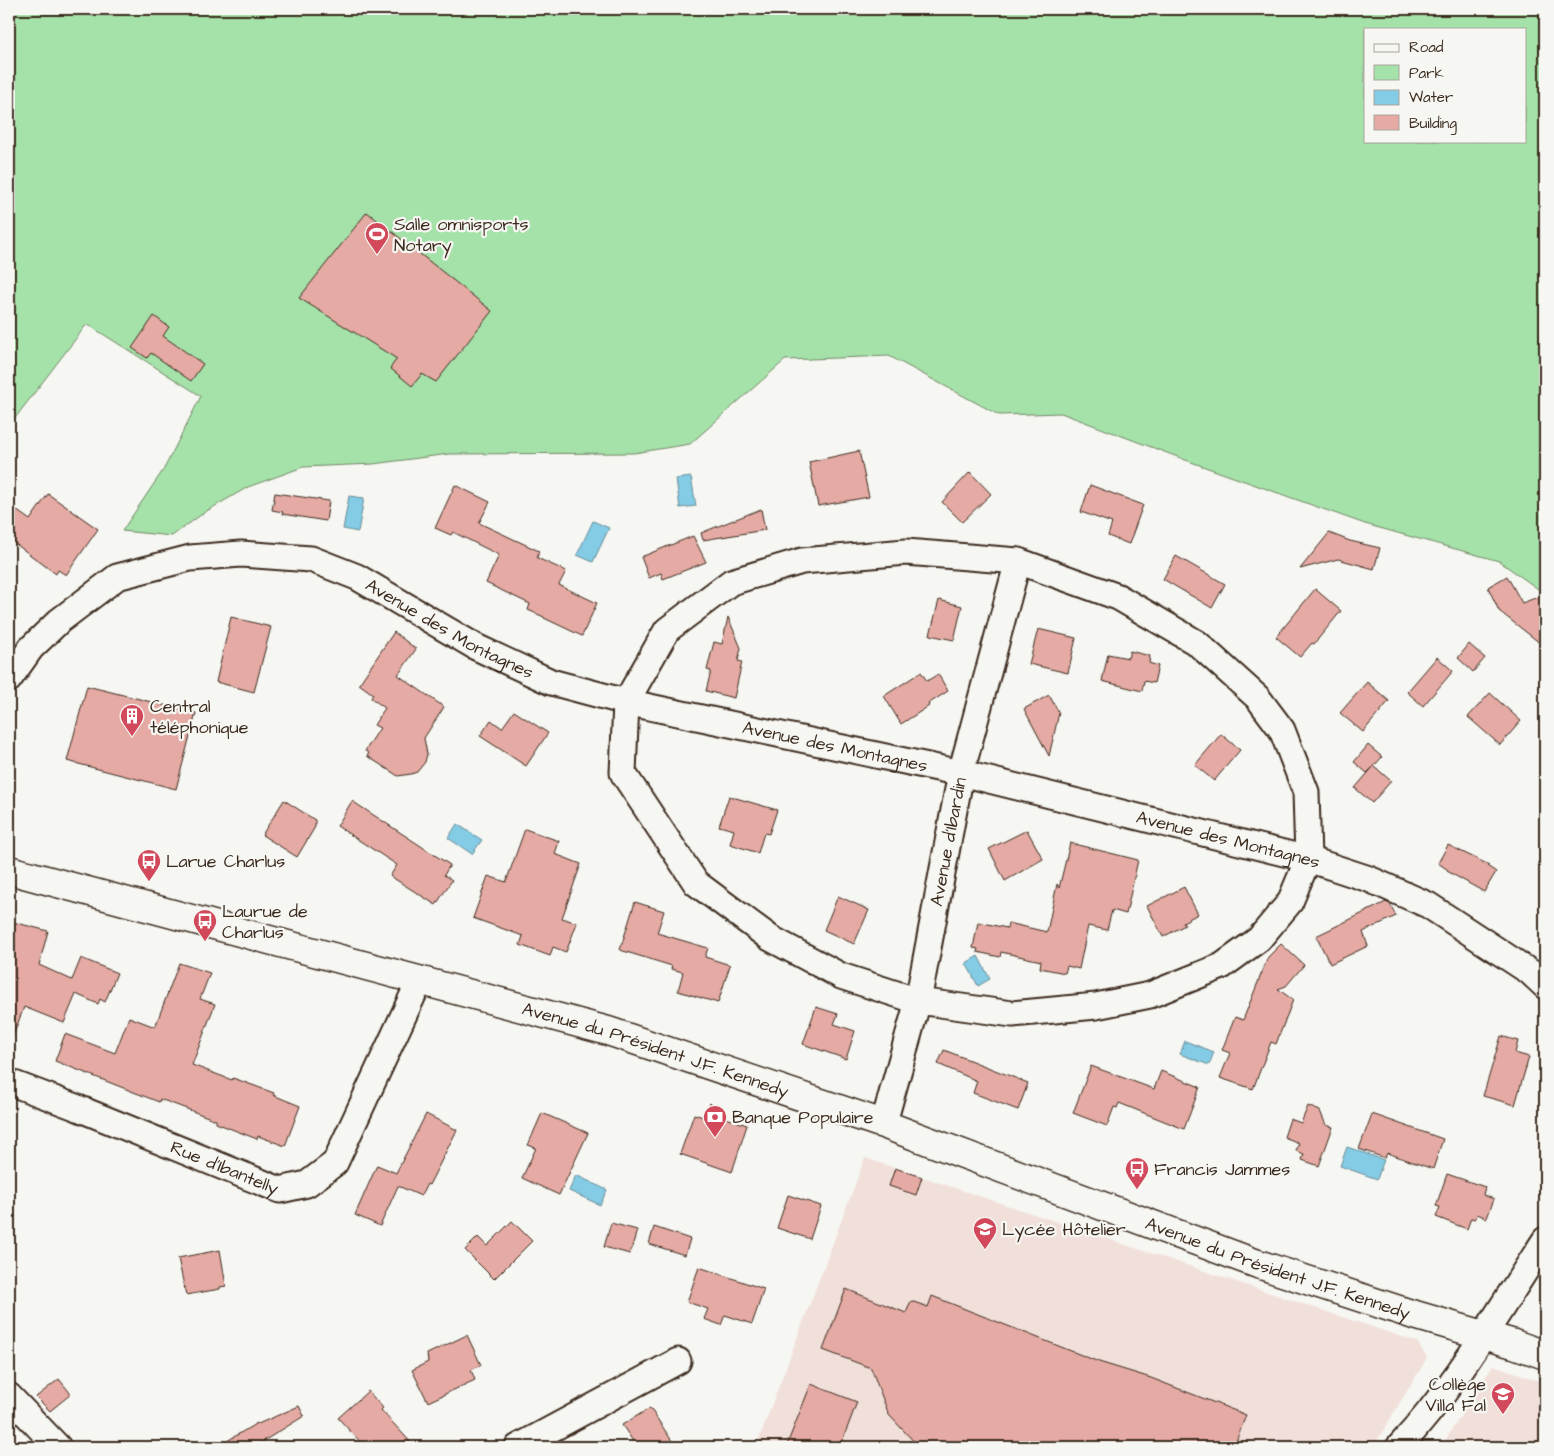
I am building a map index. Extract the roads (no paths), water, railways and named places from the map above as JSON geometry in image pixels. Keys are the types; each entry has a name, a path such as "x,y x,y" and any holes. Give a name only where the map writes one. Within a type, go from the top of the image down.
{"street":[{"path":"906,552 1018,561 1118,597 1197,644 1258,698 1282,730 1306,792 1308,859 1290,902 1259,939 1222,966 1150,995 1096,1006 1012,1014 918,1001 842,976 770,938 696,883 623,773 626,702 667,630 731,582 802,561 906,552"},
{"name":"Avenue des Montagnes","path":"9,680 31,648 58,621 117,577 190,558 241,554 311,559 357,577 476,647 551,682 626,702 961,773 1308,859 1369,879 1428,906 1530,972 1545,986"},
{"name":"Avenue d'Ibardin","path":"883,1124 918,1001 961,773 1018,561"},
{"name":"Avenue du Président J.F. Kennedy","path":"9,870 608,1031 883,1124 1255,1264 1545,1355"},
{"name":"Rue d'Ibantelly","path":"9,1082 280,1190 307,1184 335,1163 420,980"},
{"path":"1400,1447 1416,1437 1545,1240"},
{"path":"518,1447 678,1361"},
{"path":"9,1396 58,1447"}],"water":[{"path":"691,477 696,506 680,508 676,479"},
{"path":"349,496 364,498 358,532 343,529"},
{"path":"593,521 609,528 593,562 577,555"},
{"path":"457,824 482,840 472,854 448,838"},
{"path":"978,956 990,979 978,986 966,963"},
{"path":"1185,1041 1214,1052 1209,1065 1180,1054"},
{"path":"1347,1147 1384,1160 1377,1179 1340,1166"},
{"path":"576,1175 607,1190 600,1205 569,1191"}],"place":[{"name":"Salle omnisports Notary","path":"377,255"},
{"name":"Central téléphonique","path":"132,737"},
{"name":"Larue Charlus","path":"149,882"},
{"name":"Laurue de Charlus","path":"205,942"},
{"name":"Banque Populaire","path":"715,1138"},
{"name":"Francis Jammes","path":"1137,1190"},
{"name":"Lycée Hôtelier","path":"985,1250"},
{"name":"Collège Villa Fal","path":"1503,1415"}]}
